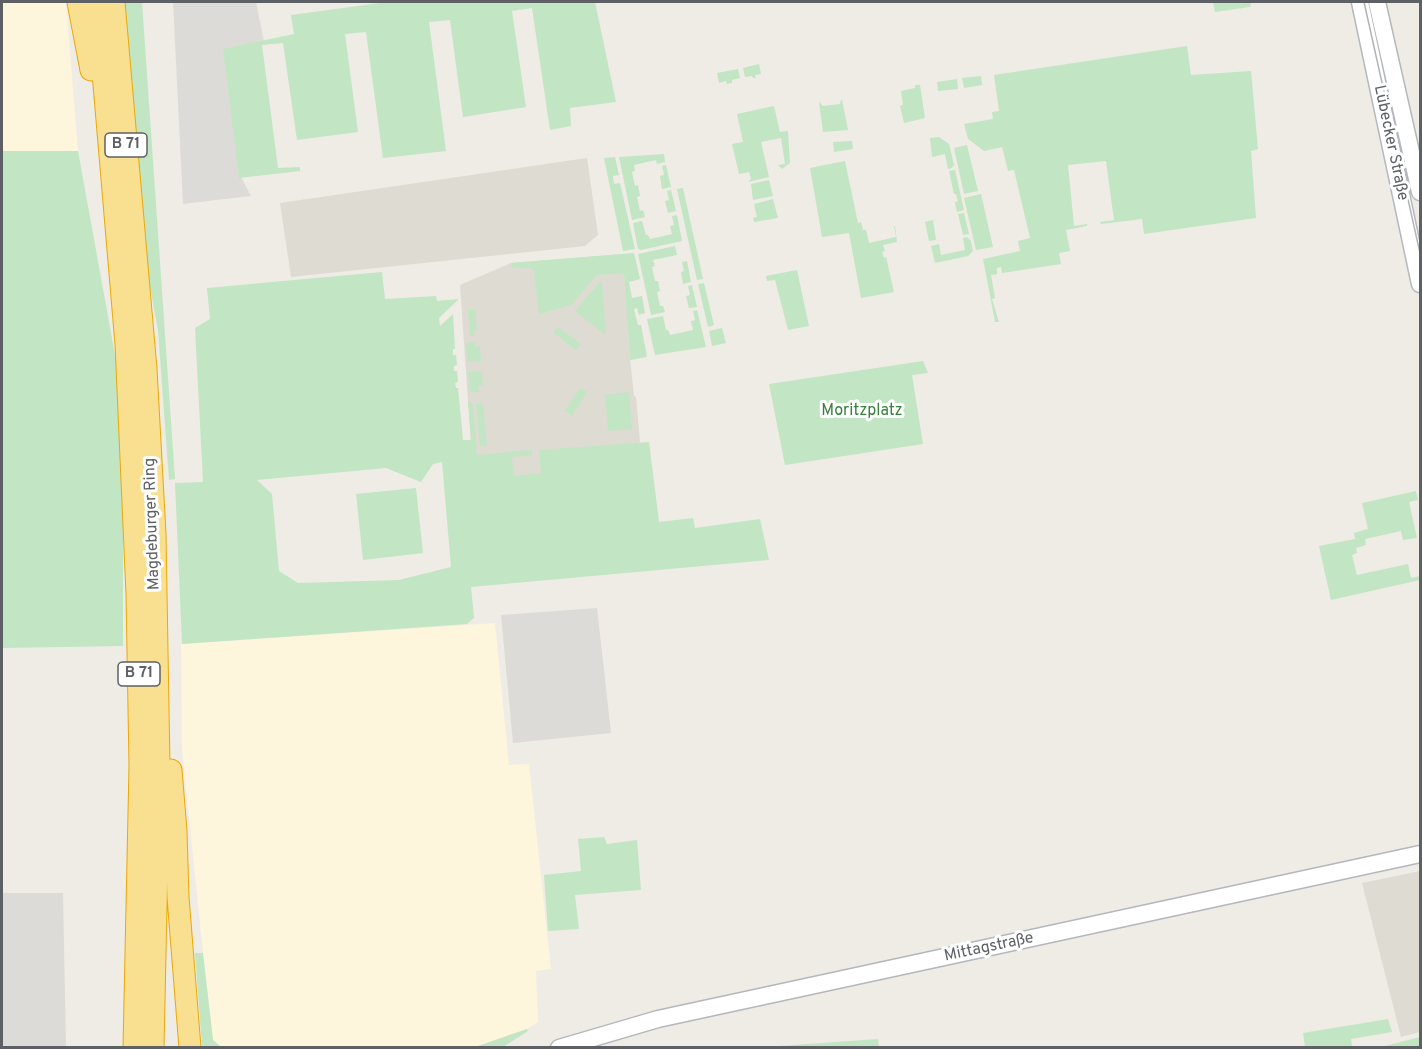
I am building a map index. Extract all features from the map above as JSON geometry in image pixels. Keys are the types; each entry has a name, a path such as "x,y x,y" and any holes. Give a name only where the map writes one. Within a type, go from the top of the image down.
{"highway":[{"path":"78,2 91,66 100,152 111,165"},
{"name":"Magdeburger Ring","path":"97,2 126,344 138,605 140,806 134,1047"},
{"name":"Magdeburger Ring","path":"114,2 146,369 156,594 159,766 153,1047"},
{"path":"156,594 167,616 170,746 178,897 190,1047"}],"street":[{"name":"Lübecker Straße","path":"1360,2 1420,284"},
{"name":"Lübecker Straße","path":"1377,2 1420,192"},
{"name":"Mittagstraße","path":"560,1047 657,1018 1420,854"}],"shaded area":[{"path":"2,2 66,2 78,151 2,151"},
{"path":"173,2 256,2 264,42 225,51 240,175 251,196 183,204"},
{"path":"587,158 598,235 585,246 291,277 280,203"},
{"path":"623,254 630,358 640,442 505,541 471,445 460,285 511,263"},
{"path":"597,608 611,733 513,743 501,615"},
{"path":"495,623 509,765 529,764 551,969 536,971 538,1022 527,1029 475,1047 221,1048 213,1040 182,750 181,644"},
{"path":"1420,871 1420,1032 1401,1037 1362,883"},
{"path":"2,893 63,893 66,1047 2,1047"}],"green space":[{"path":"125,2 142,2 175,479 169,480 158,330 148,277"},
{"path":"387,2 595,2 616,102 570,108 571,126 550,130 532,8 512,11 526,107 463,117 450,20 429,22 446,151 383,158 366,32 345,34 358,132 297,140 283,43 262,45 278,168 300,167 300,171 239,178 223,49 294,34 291,15"},
{"path":"1213,2 1250,2 1251,5 1215,12"},
{"path":"1187,46 1191,75 1251,71 1258,149 1251,151 1256,218 1144,234 1142,219 1101,224 1100,222 1114,220 1106,161 1068,165 1074,226 1087,224 1087,226 1066,230 1070,251 1059,253 1061,264 1002,273 1001,267 997,268 997,274 991,275 995,298 992,299 999,322 995,322 983,259 1020,251 1018,241 1030,238 1014,170 1008,171 1002,147 984,151 968,139 964,124 993,119 992,112 999,111 994,75"},
{"path":"759,64 761,74 755,75 756,78 745,77 743,68"},
{"path":"738,69 740,78 732,80 732,83 727,84 726,81 719,83 717,73"},
{"path":"981,76 982,85 964,88 962,78"},
{"path":"957,79 958,89 938,91 937,82"},
{"path":"915,85 920,85 925,118 904,123 900,106 903,105 901,91 915,88"},
{"path":"841,100 848,130 823,132 819,102 823,106 840,104"},
{"path":"774,106 780,132 788,131 790,163 782,169 778,165 785,164 781,138 761,142 769,177 748,182 751,179 749,172 739,174 732,144 743,142 737,114"},
{"path":"939,137 949,144 954,165 952,168 948,169 945,154 932,157 930,138"},
{"path":"852,141 853,149 834,152 833,142"},
{"path":"967,145 978,191 964,194 954,148"},
{"path":"2,151 78,151 117,366 123,505 123,646 2,648"},
{"path":"664,154 665,162 657,164 656,160 634,165 635,171 632,172 640,196 637,197 640,211 643,210 645,217 632,220 619,157"},
{"path":"615,157 619,175 613,176 614,184 620,183 635,249 623,251 604,158"},
{"path":"845,161 858,223 861,222 863,230 866,230 869,243 896,237 895,226 897,242 883,245 885,251 882,252 884,258 886,257 894,292 861,298 849,233 822,237 810,168"},
{"path":"666,165 671,187 662,189 660,176 664,175 662,166"},
{"path":"955,170 964,210 957,212 955,202 958,201 954,194 949,171"},
{"path":"769,180 773,196 753,200 751,184"},
{"path":"683,188 703,279 697,280 677,189"},
{"path":"671,190 676,211 668,213 665,201 669,200 667,191"},
{"path":"981,194 993,247 976,250 964,198"},
{"path":"773,199 778,218 754,222 753,218 757,217 754,204"},
{"path":"964,213 969,234 963,235 958,214"},
{"path":"677,215 682,241 638,249 633,223 642,221 646,235 650,239 672,234 670,226 674,225 672,216"},
{"path":"933,220 936,240 929,241 925,222"},
{"path":"967,237 971,241 973,251 968,256 935,263 931,246 939,244 941,255 965,250 963,238"},
{"path":"675,246 677,255 653,260 655,281 658,281 660,291 657,292 660,306 663,306 665,312 651,315 638,254"},
{"path":"634,253 640,279 629,282 632,298 642,296 645,313 639,315 637,308 634,309 638,325 641,325 647,357 630,360 624,273 597,275 571,305 539,314 534,271 531,268 511,267 511,263"},
{"path":"687,261 691,282 683,284 682,262"},
{"path":"797,270 809,326 788,330 775,280 767,281 766,276"},
{"path":"382,272 385,299 436,296 437,301 459,299 439,318 440,326 453,314 455,349 453,349 453,355 456,355 457,365 454,366 454,371 457,371 458,382 455,383 458,388 463,440 471,440 468,401 473,405 477,455 531,450 532,455 512,457 514,476 541,473 539,450 649,442 659,522 693,518 695,528 760,519 769,560 471,587 474,618 467,624 182,644 175,483 203,482 195,328 210,319 207,288","holes":["442,462 451,567 399,580 298,583 279,571 272,494 257,480 386,468 421,482 433,464"]},
{"path":"602,282 606,335 575,311"},
{"path":"704,283 714,325 708,327 698,284"},
{"path":"692,285 697,307 689,308 686,296 690,295 688,286"},
{"path":"475,309 477,330 473,331 474,336 470,336 468,310"},
{"path":"697,310 706,347 655,355 647,319 663,316 666,330 670,335 693,330 691,321 695,320 693,311"},
{"path":"558,327 581,344 576,350 554,333"},
{"path":"722,328 726,343 712,346 709,331"},
{"path":"475,342 475,347 480,347 481,361 467,362 466,343"},
{"name":"Moritzplatz","path":"923,361 928,373 912,375 923,444 785,465 769,384"},
{"path":"482,371 483,386 478,386 479,392 470,392 468,372"},
{"path":"580,388 587,392 572,416 565,411"},
{"path":"629,392 632,429 608,431 605,395"},
{"path":"483,403 487,446 480,446 476,404"},
{"path":"416,488 423,553 363,560 356,494"},
{"path":"1416,491 1418,500 1409,502 1417,538 1403,540 1401,531 1365,539 1366,545 1356,548 1357,553 1352,555 1357,575 1408,564 1411,578 1420,576 1420,580 1331,600 1319,546 1355,539 1354,533 1368,529 1362,503"},
{"path":"604,837 607,844 637,840 641,890 575,895 579,929 548,931 544,875 581,871 578,839"},
{"path":"195,953 203,953 213,1040 221,1047 202,1047"},
{"path":"1388,1019 1392,1032 1351,1039 1352,1047 1305,1047 1303,1033"},
{"path":"527,1029 528,1031 503,1047 475,1047"},
{"path":"1420,1037 1420,1047 1385,1047 1385,1046"},
{"path":"878,1039 879,1047 765,1047"}],"tram line":[{"path":"1364,2 1420,253"}]}
